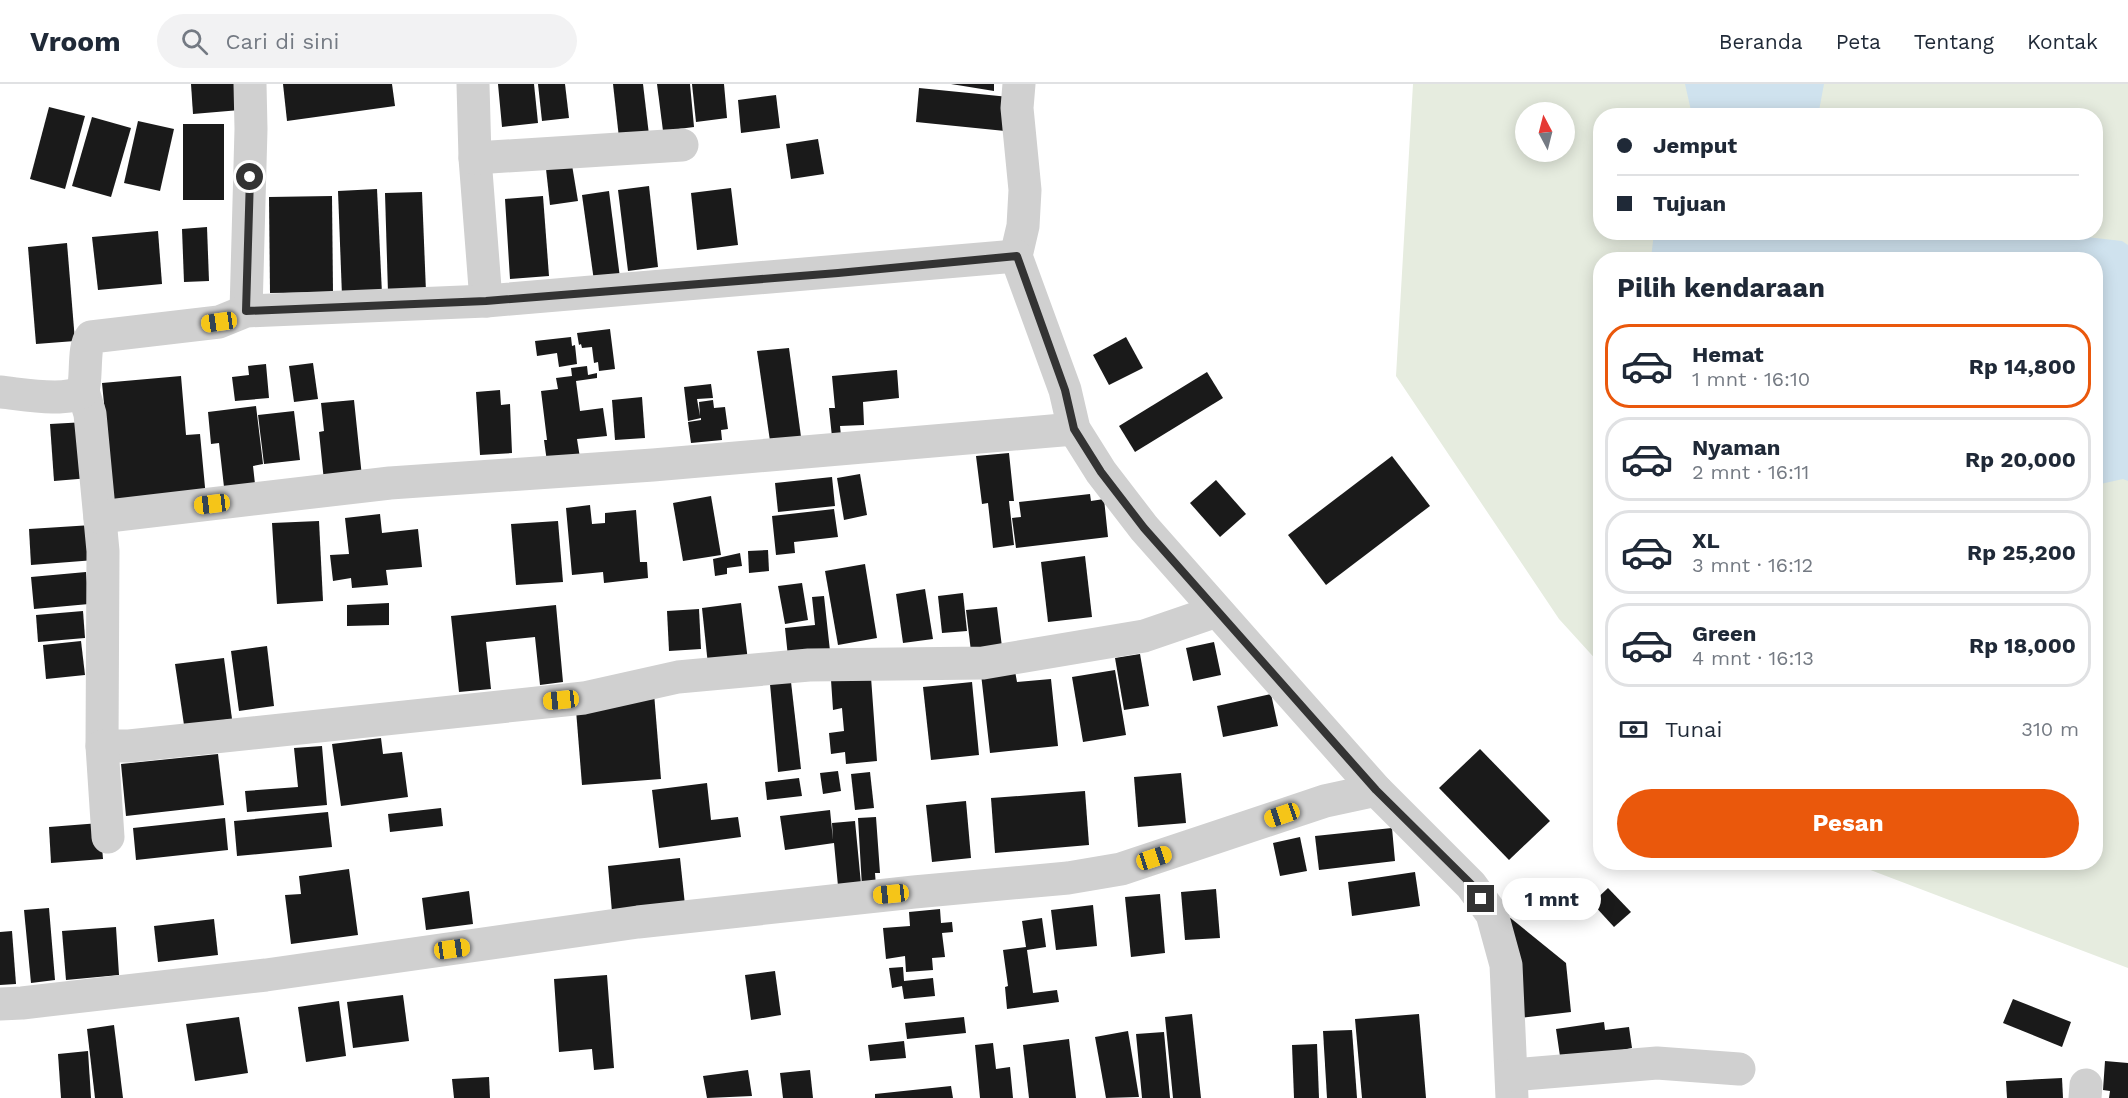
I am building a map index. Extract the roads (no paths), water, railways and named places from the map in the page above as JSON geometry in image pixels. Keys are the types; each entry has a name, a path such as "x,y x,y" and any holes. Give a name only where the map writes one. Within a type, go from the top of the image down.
{"street":[{"path":"246,311 251,141 250,84"},
{"path":"473,84 475,158 486,301"},
{"path":"1019,84 1017,108 1025,190 1023,226 1017,256 1065,390 1074,429 1101,472 1144,528 1376,790 1472,885 1491,914 1506,965 1512,1087 1657,1063 1739,1069"},
{"path":"475,158 682,145"},
{"path":"108,837 102,746 103,551 90,414 83,391 86,381 86,342 91,337 219,322 246,311 486,301 838,273 1017,256"},
{"path":"0,392 50,396 76,395 83,391"},
{"path":"100,517 390,483 653,465 1074,429"},
{"path":"102,746 129,746 584,698 678,677 809,665 983,663 1144,636 1217,611"},
{"path":"0,1004 266,975 638,922 1068,878 1121,869 1325,801 1376,790"}],"water":[{"path":"1685,84 1824,84 1820,108 1690,108"},
{"path":"2103,239 2122,241 2128,245 2128,481 2123,479 2103,483 2103,252 1652,252 1653,240"}]}
